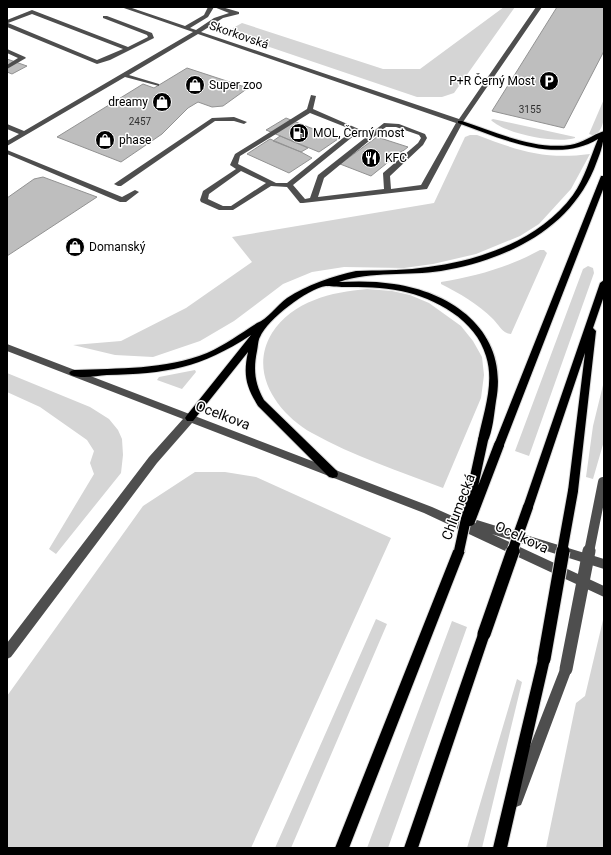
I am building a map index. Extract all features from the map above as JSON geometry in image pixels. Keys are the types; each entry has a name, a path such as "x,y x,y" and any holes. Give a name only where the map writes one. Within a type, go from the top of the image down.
{"main road":[{"path":"460,122 516,141 553,148 564,148 583,144 598,138 604,133"},
{"path":"190,418 269,319 280,307 295,296 355,274 420,271 464,263 502,251 538,232 553,220 582,186 604,133"},
{"name":"Chlumecká","path":"342,848 604,178"},
{"path":"411,848 604,283"},
{"path":"322,285 371,284 402,288 428,295 452,308 472,324 487,347 492,361 494,374 493,390 458,551"},
{"path":"500,844 544,659 576,473 594,313"},
{"path":"74,373 149,370 183,364 211,355 269,319"},
{"path":"256,335 249,369 251,387 262,403 333,474"}],"street":[{"path":"124,7 197,32 225,15 237,13 217,7"},
{"path":"186,28 206,16 211,7"},
{"path":"289,185 303,201 424,187 460,122 539,7"},
{"path":"7,24 32,12 128,49"},
{"path":"7,24 97,62 108,59 151,38 150,34 105,17"},
{"name":"Skorkovská","path":"7,144 197,32 460,122"},
{"path":"7,51 23,58 7,67"},
{"path":"124,75 157,85"},
{"path":"310,110 358,130 289,185 275,185 234,165 237,155 310,110 313,96"},
{"path":"118,184 214,119 234,118 244,122"},
{"path":"313,201 321,177 384,125 393,124 422,134 424,138 421,144 386,175 388,190"},
{"path":"7,126 24,134"},
{"path":"7,152 123,200 135,192"},
{"path":"241,168 206,193 204,200 222,208 233,208 271,183"},
{"name":"Ocelkova","path":"7,347 428,510 604,564"},
{"path":"7,653 153,460 190,418"},
{"path":"500,844 566,669 603,480"},
{"name":"Ocelkova","path":"428,510 604,592"}],"shaded area":[{"path":"504,7 515,7 454,93 442,97 417,97 231,34 233,28 242,23 383,69 420,69"},
{"path":"604,99 603,124 595,136 589,134"},
{"path":"493,119 575,138 567,140 544,139 508,130 491,120"},
{"path":"477,135 506,146 532,153 559,156 590,154 571,189 539,224 520,236 476,254 433,264 404,268 344,267 312,272 283,284 234,321 200,341 153,357 115,355 73,345 121,341 186,308 252,262 232,237 434,203 465,137"},
{"path":"540,250 544,250 547,253 511,334 503,331 493,319 475,304 441,284 441,282 480,274 504,266"},
{"path":"588,266 593,268 594,273 529,456 515,451 583,269"},
{"path":"367,289 392,291 410,295 429,303 461,326 473,341 482,357 484,375 481,398 443,488 360,456 312,433 299,425 278,403 270,390 265,377 263,362 265,348 272,333 291,313 314,300 353,290"},
{"path":"195,370 196,372 182,389 157,380 159,377"},
{"path":"7,373 90,407 109,419 118,430 122,439 123,455 121,473 56,554 49,549 94,474 90,463 94,451 87,440 40,407 7,392"},
{"path":"604,381 604,441 593,479 586,477 593,426"},
{"path":"195,472 225,472 256,477 391,538 251,848 7,848 7,696 143,506"},
{"path":"376,619 387,624 291,848 275,848"},
{"path":"603,620 604,848 546,848 576,703 585,696"},
{"path":"452,621 467,627 388,848 367,848"},
{"path":"517,679 522,682 482,848 467,848"}],"building":[{"name":"P+R Černý Most","path":"557,7 604,7 604,51 564,128 492,111"},
{"path":"7,59 27,66 12,74 7,72"},
{"path":"187,68 248,88 223,106 212,107 198,102 188,108 162,134 121,162 57,137 143,84 154,88"},
{"path":"286,118 338,139 319,152 266,130"},
{"path":"280,136 308,148 301,152 273,141"},
{"name":"KFC","path":"377,137 408,147 371,176 340,164"},
{"path":"270,139 312,158 289,173 247,154"},
{"path":"43,177 97,197 7,256 7,198 34,179"}],"place":[{"name":"P+R Černý Most","path":"549,81"},
{"name":"Super zoo","path":"195,85"},
{"name":"dreamy","path":"162,102"},
{"name":"MOL, Černý most","path":"299,133"},
{"name":"phase","path":"105,140"},
{"name":"KFC","path":"371,158"},
{"name":"Domanský","path":"75,247"}]}
